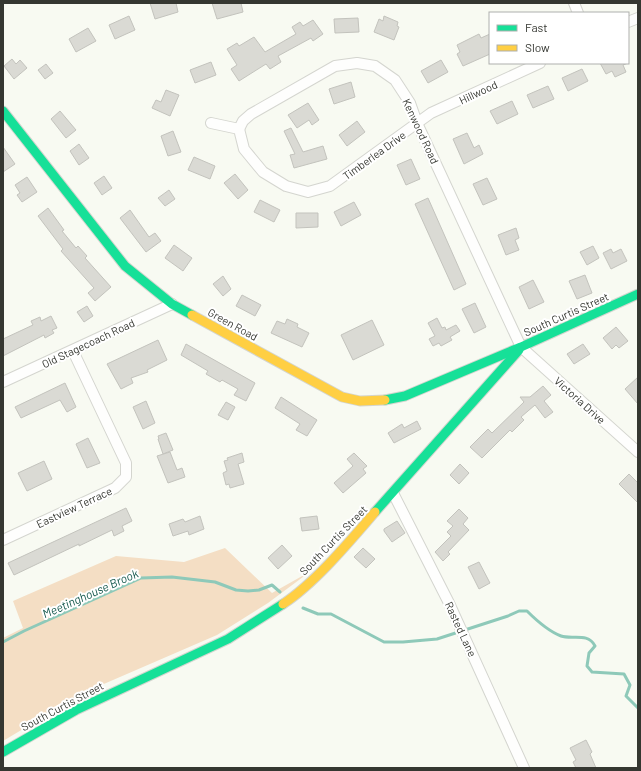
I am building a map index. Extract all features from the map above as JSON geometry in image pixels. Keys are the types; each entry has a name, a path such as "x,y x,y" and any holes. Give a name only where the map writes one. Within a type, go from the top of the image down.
{"street":[{"name":"Kenwood Road","path":"239,129 243,121 251,114 335,66 357,63 375,66 395,80 410,103 417,123 521,347"},
{"name":"Hillwood","path":"417,123 431,113 538,64"},
{"name":"Green Road","path":"3,111 125,266 172,304 342,397 360,401 381,401 405,396 521,347"},
{"path":"211,123 239,129"},
{"name":"Timberlea Drive","path":"239,129 244,149 263,172 286,186 308,192 330,186 417,123"},
{"name":"South Curtis Street","path":"3,752 76,710 228,638 275,610 294,596 317,575 393,493 521,347 638,294"},
{"name":"Old Stagecoach Road","path":"3,382 172,304"},
{"name":"Victoria Drive","path":"521,347 638,452"},
{"name":"Eastview Terrace","path":"3,540 115,488 126,477 126,462 73,351"},
{"name":"Rasted Lane","path":"393,493 459,624 524,768"}],"shaded area":[{"path":"225,548 272,593 311,571 268,603 217,635 83,693 3,741 3,638 23,628 13,601 116,556 184,562"}],"building":[{"path":"150,3 176,3 178,12 155,19"},
{"path":"212,3 241,3 243,12 217,19"},
{"path":"129,16 135,30 115,39 109,25"},
{"path":"384,16 398,22 397,26 399,27 394,40 374,32 379,19 383,21"},
{"path":"358,18 359,32 335,33 334,19"},
{"path":"313,20 323,34 313,41 311,38 278,56 281,62 270,69 266,64 239,81 231,69 237,65 227,49 237,43 239,46 254,37 265,52 296,34 292,27 300,22 303,26"},
{"path":"88,28 96,41 76,52 69,39"},
{"path":"479,34 481,38 489,34 489,54 463,66 457,54 460,52 457,45"},
{"path":"12,59 16,64 20,60 27,68 14,79 4,66"},
{"path":"441,60 448,72 428,83 421,71"},
{"path":"211,62 216,75 195,83 190,70"},
{"path":"46,64 53,73 45,79 38,70"},
{"path":"601,64 626,64 623,65 626,72 615,77 612,71 606,74"},
{"path":"582,69 588,81 568,91 562,78"},
{"path":"351,82 355,97 334,104 329,89"},
{"path":"548,86 554,99 533,108 527,95"},
{"path":"166,90 179,95 170,116 152,108 156,100 161,102"},
{"path":"512,101 518,114 497,124 490,111"},
{"path":"308,103 319,120 312,125 309,120 297,128 288,115"},
{"path":"60,111 76,130 66,138 51,119"},
{"path":"357,121 365,132 347,146 339,135"},
{"path":"291,128 303,152 323,146 327,159 294,168 290,155 295,154 284,131"},
{"path":"173,131 181,152 168,156 161,136"},
{"path":"467,133 474,148 479,145 483,154 464,164 453,139"},
{"path":"79,144 89,158 79,165 70,151"},
{"path":"3,147 15,164 3,172"},
{"path":"194,157 215,166 210,179 188,170"},
{"path":"411,159 420,179 406,185 397,165"},
{"path":"235,174 248,190 238,199 224,183"},
{"path":"104,176 112,188 102,195 94,183"},
{"path":"27,177 37,192 22,202 17,195 20,193 15,185"},
{"path":"487,178 497,199 483,205 473,184"},
{"path":"169,190 175,199 165,206 158,198"},
{"path":"428,198 466,284 454,290 415,204"},
{"path":"260,200 280,210 274,222 254,212"},
{"path":"354,202 361,215 341,226 334,212"},
{"path":"48,208 64,230 62,231 76,248 78,246 87,256 85,258 111,287 95,301 88,293 94,288 61,251 63,249 38,216"},
{"path":"130,210 149,237 155,233 161,241 146,252 120,218"},
{"path":"296,213 318,213 318,227 296,228"},
{"path":"516,228 519,238 515,240 519,250 506,255 498,235"},
{"path":"174,245 192,258 183,271 165,258"},
{"path":"593,246 599,258 587,265 580,252"},
{"path":"611,249 613,253 621,249 627,261 611,269 603,253"},
{"path":"585,275 592,293 577,299 569,281"},
{"path":"223,276 231,289 223,296 213,284"},
{"path":"533,280 544,302 529,309 519,287"},
{"path":"242,295 261,305 255,316 236,306"},
{"path":"475,303 486,327 474,333 462,309"},
{"path":"87,306 93,316 84,322 77,312"},
{"path":"51,316 57,328 52,330 54,333 45,338 44,335 3,356 3,339 33,325 31,321 40,317 41,321"},
{"path":"437,318 442,328 445,327 446,330 456,325 460,331 450,337 452,340 441,346 439,343 433,346 429,339 435,336 428,323"},
{"path":"287,319 298,324 297,327 309,333 302,347 271,333 277,321 285,324"},
{"path":"372,320 384,345 353,360 341,335"},
{"path":"616,327 628,341 619,348 616,345 612,349 603,338"},
{"path":"158,340 167,360 147,370 148,372 131,378 133,383 121,389 107,364"},
{"path":"186,344 255,383 246,401 234,395 238,389 222,380 220,382 206,374 208,371 181,355"},
{"path":"583,344 590,354 574,364 567,354"},
{"path":"638,377 638,404 625,389"},
{"path":"65,383 76,407 67,412 60,400 21,418 15,407"},
{"path":"543,386 551,395 544,401 553,412 545,418 535,405 521,417 524,420 512,432 510,430 482,458 470,447 488,429 492,433 524,402 520,397 530,397"},
{"path":"281,397 317,420 307,436 296,430 300,424 275,408"},
{"path":"146,401 155,423 143,429 133,407"},
{"path":"226,402 235,407 228,420 218,415"},
{"path":"417,421 421,429 394,443 388,433 402,424 404,428"},
{"path":"166,433 173,450 163,454 158,436"},
{"path":"88,438 100,463 87,468 76,444"},
{"path":"170,452 177,470 182,468 185,477 168,483 157,456"},
{"path":"242,453 244,462 238,464 244,484 230,488 229,484 226,485 223,473 227,471 224,461 228,460 227,458"},
{"path":"354,453 367,466 363,469 366,473 343,493 334,483 353,466 347,459"},
{"path":"44,461 52,479 27,491 18,473"},
{"path":"460,464 469,473 459,484 450,475"},
{"path":"629,474 638,483 638,503 619,484"},
{"path":"126,508 132,521 122,526 124,531 114,536 112,530 14,575 8,563"},
{"path":"459,509 468,518 463,524 469,530 448,552 450,554 443,561 435,552 451,536 447,532 453,526 447,521"},
{"path":"200,516 204,529 189,535 188,531 173,536 169,524 183,519 185,522"},
{"path":"317,516 319,529 302,531 300,518"},
{"path":"397,521 405,533 392,542 384,529"},
{"path":"282,545 292,556 278,569 268,558"},
{"path":"363,548 375,559 366,568 354,557"},
{"path":"479,562 490,583 479,589 468,567"},
{"path":"586,740 592,752 590,754 596,768 576,768 573,762 576,760 570,748"}],"waterway":[{"name":"Meetinghouse Brook","path":"3,642 141,578 172,577 215,582 236,590 248,591 259,590 272,585 280,592"},
{"name":"Meetinghouse Brook","path":"303,608 318,614 331,614 384,642 437,639 519,611 527,611 556,634 565,637 580,637 588,639 592,642 595,646 589,653 587,666 592,672 624,674 630,685 626,696 638,708"}],"traffic: fast":[{"path":"3,111 125,266 172,304 192,315"},
{"path":"385,400 405,396 521,347 638,294"},
{"path":"375,512 519,350"},
{"path":"3,752 76,710 228,639 283,604"}],"traffic: slow":[{"path":"192,315 342,397 360,401 385,400"},
{"path":"283,604 320,573 375,512"}]}
